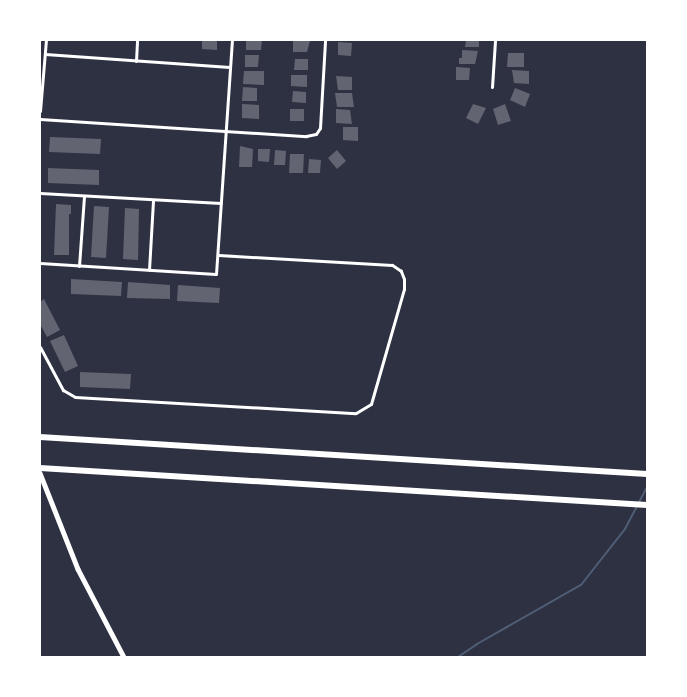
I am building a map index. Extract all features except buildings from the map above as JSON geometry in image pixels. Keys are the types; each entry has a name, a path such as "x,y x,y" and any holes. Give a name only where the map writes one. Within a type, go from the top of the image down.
{"highway":[{"path":"40,437 647,474"},
{"path":"40,468 647,504"}],"main road":[{"path":"40,473 78,568 124,657"}],"street":[{"path":"40,111 46,40"},
{"path":"136,61 137,40"},
{"path":"40,263 216,274 232,40"},
{"path":"40,119 306,136 316,134 320,128 325,40"},
{"path":"492,87 495,40"},
{"path":"45,54 230,67"},
{"path":"40,193 221,203"},
{"path":"79,266 84,196"},
{"path":"149,270 153,200"},
{"path":"40,347 63,390 75,397 356,413 371,404 404,289 404,279 401,271 392,265 218,255"}],"waterway":[{"path":"458,657 477,644 581,585 625,529 647,487"}]}
